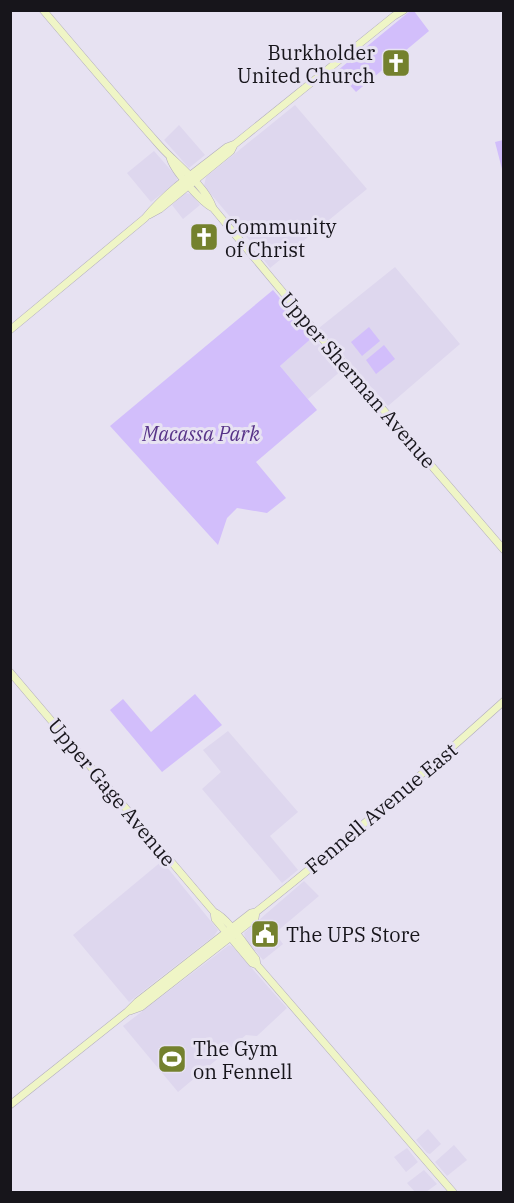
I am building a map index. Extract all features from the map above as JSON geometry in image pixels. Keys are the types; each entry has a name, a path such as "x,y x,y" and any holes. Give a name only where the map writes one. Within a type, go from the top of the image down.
{"main road":[{"name":"Upper Sherman Avenue","path":"43,10 101,80 170,157 176,159 190,180 211,202 213,208 306,320 504,550"},
{"path":"10,330 145,218 158,202 231,151 234,145 395,13 404,10"},
{"name":"Upper Gage Avenue","path":"10,672 214,912 215,918 256,959 257,964 453,1192"},
{"name":"Fennell Avenue East","path":"10,1105 127,1012 141,1007 251,913 256,912 407,789 504,701"}],"shaded area":[{"path":"295,105 367,189 270,268 204,186 206,177"},
{"path":"179,125 205,155 189,168 164,140"},
{"path":"154,151 177,180 151,202 127,173"},
{"path":"185,193 191,194 200,205 183,219 172,205"},
{"path":"395,267 460,344 388,406 319,328"},
{"path":"313,337 342,370 308,399 280,366"},
{"path":"228,731 298,812 270,836 298,870 282,883 202,789 221,772 203,750"},
{"path":"162,861 218,930 214,936 129,1002 73,935"},
{"path":"304,881 319,896 275,933 283,944 263,960 245,938 244,933"},
{"path":"229,945 287,1008 257,1036 246,1035 178,1092 123,1026"},
{"path":"428,1129 441,1144 430,1154 416,1140"},
{"path":"454,1145 467,1160 447,1176 435,1162"},
{"path":"407,1148 418,1162 406,1172 394,1157"},
{"path":"424,1170 437,1184 426,1192 415,1192 407,1183"}],"green space":[{"path":"410,11 414,11 429,31 356,92 337,71"},
{"path":"503,140 503,169 502,169 495,142"},
{"name":"Macassa Park","path":"273,290 313,337 280,366 317,410 256,462 286,498 267,513 237,508 227,518 218,545 110,426"},
{"path":"369,327 380,341 362,356 351,342"},
{"path":"384,345 395,359 376,374 366,360"},
{"path":"195,694 222,725 162,772 110,710 123,699 151,732"}],"place":[{"name":"Burkholder United Church","path":"396,63"},
{"name":"Community of Christ","path":"204,237"},
{"name":"The UPS Store","path":"265,934"},
{"name":"The Gym on Fennell","path":"172,1059"}]}
